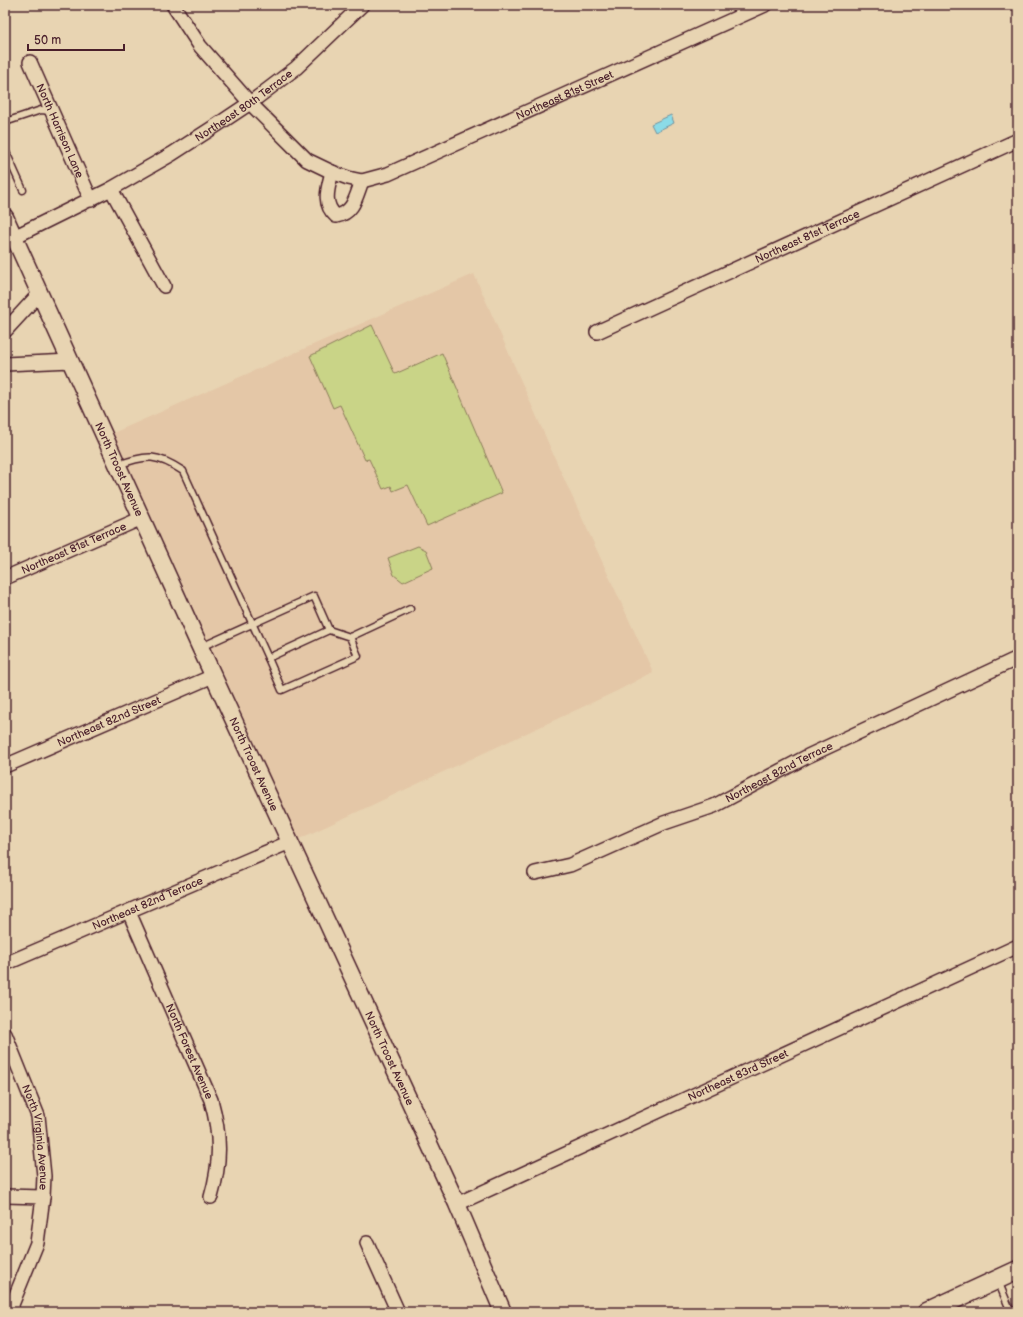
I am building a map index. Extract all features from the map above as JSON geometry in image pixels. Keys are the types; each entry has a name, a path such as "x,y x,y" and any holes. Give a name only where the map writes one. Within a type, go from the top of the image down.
{"main road":[{"path":"927,1312 1018,1270"}],"street":[{"name":"Northeast 81st Street","path":"174,5 200,46 250,103 307,160 332,172 362,181 388,174 765,5"},
{"name":"Northeast 80th Terrace","path":"14,237 111,189 172,154 250,103 296,68 362,5"},
{"name":"North Harrison Lane","path":"30,62 91,200"},
{"name":"Northeast 81st Terrace","path":"597,332 1018,140"},
{"path":"332,172 326,192 331,212 336,216 344,215 352,207 362,181"},
{"path":"111,189 164,286"},
{"name":"North Troost Avenue","path":"5,217 213,676 457,1204 503,1312"},
{"path":"5,331 40,293"},
{"path":"5,364 70,361"},
{"name":"Northeast 81st Terrace","path":"5,578 142,518"},
{"name":"Northeast 82nd Terrace","path":"535,873 570,865 664,823 714,806 808,756 1018,658"},
{"name":"Northeast 82nd Street","path":"5,766 213,676"},
{"name":"Northeast 82nd Terrace","path":"5,964 290,842"},
{"name":"North Forest Avenue","path":"129,912 211,1100 215,1113 219,1139 219,1159 217,1178 211,1197"},
{"name":"Northeast 83rd Street","path":"457,1204 1018,946"},
{"name":"North Virginia Avenue","path":"5,1034 38,1116 44,1176 37,1243 9,1312"},
{"name":"North Virginia Avenue","path":"5,1196 43,1197"},
{"path":"367,1243 398,1312"}],"lane":[{"path":"5,122 41,110 51,111"},
{"path":"5,150 23,190"},
{"path":"118,465 132,459 149,456 168,461 183,471 282,690 358,656 350,637"},
{"path":"200,647 314,596 329,630"},
{"path":"268,658 329,630 350,637 410,609"},
{"path":"997,1280 1011,1312"}],"shaded area":[{"path":"474,274 565,481 653,672 617,691 299,839 113,433"}],"green space":[{"path":"372,325 395,374 442,353 502,493 427,526 408,485 393,491 391,486 383,489 369,459 365,460 340,405 333,408 310,356"},
{"path":"418,546 426,550 433,568 403,582 394,575 388,558"}],"water":[{"path":"671,115 674,123 655,132 651,124"}]}
